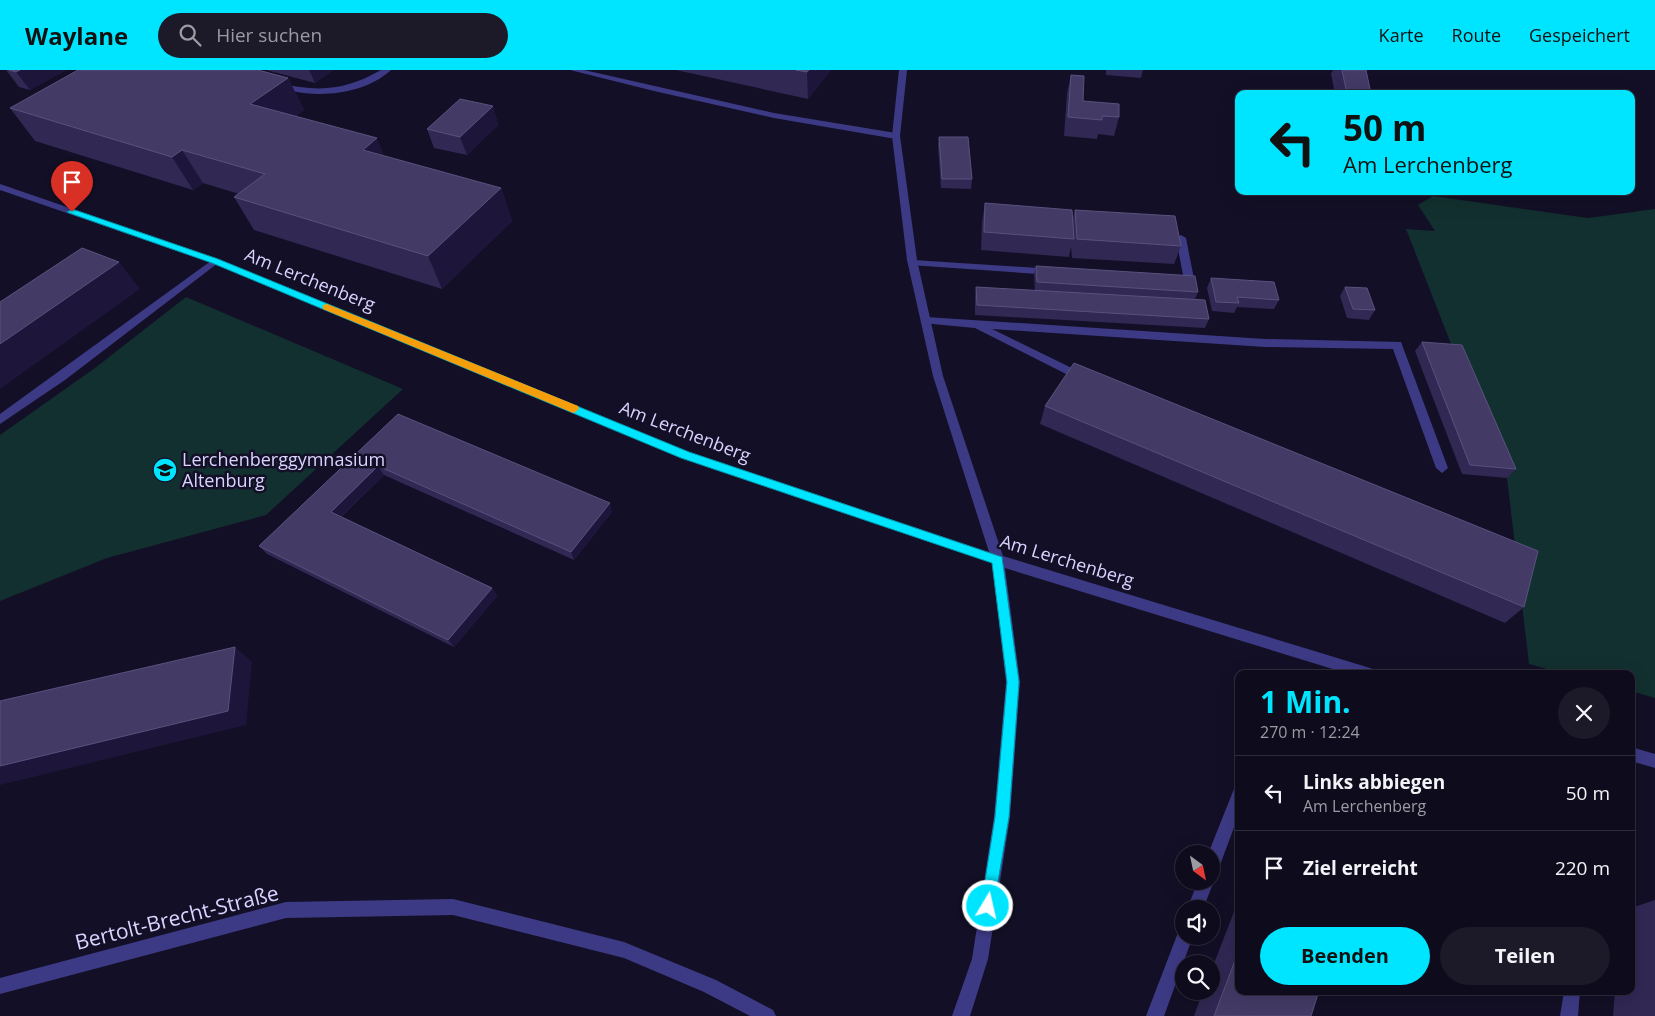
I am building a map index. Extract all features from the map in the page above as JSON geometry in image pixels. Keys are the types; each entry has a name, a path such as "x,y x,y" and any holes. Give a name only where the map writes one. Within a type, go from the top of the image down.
{"street":[{"path":"265,82 301,92 334,92 365,84 387,70"},
{"path":"574,70 753,112 833,127 896,136"},
{"path":"903,70 896,136 913,263 938,376 998,560 1013,682 1002,817 981,949 961,1016"},
{"name":"Am Lerchenberg","path":"0,187 215,261 685,455 998,560 1357,670"},
{"path":"1160,277 1189,279 1181,238"},
{"path":"0,420 61,377 215,261"},
{"path":"913,263 1062,272"},
{"path":"926,321 1265,343 1397,345 1442,468"},
{"path":"975,324 1051,364 1094,383"},
{"path":"1635,755 1655,761"},
{"path":"1219,845 1235,804"},
{"name":"Bertolt-Brecht-Straße","path":"0,986 286,910 453,907 624,950 710,986 767,1016"},
{"path":"1155,1016 1182,945"},
{"path":"1569,1016 1572,995"}],"green space":[{"path":"1433,196 1588,218 1655,209 1655,698 1635,692 1635,670 1551,670 1529,664 1507,478 1455,354 1406,229 1435,231 1418,205"},
{"name":"Lerchenberggymnasium Altenburg","path":"186,297 403,389 266,515 107,558 0,601 0,435 95,368"}],"building":[{"path":"78,70 258,70 288,78 250,104 377,138 363,150 501,188 428,256 234,197 265,174 182,150 172,157 10,108"},
{"path":"1342,70 1366,70 1370,90 1346,90"},
{"path":"1071,75 1084,76 1083,101 1119,104 1119,117 1102,116 1102,120 1068,117"},
{"path":"460,99 493,106 460,137 427,129"},
{"path":"939,137 968,137 972,179 942,179"},
{"path":"985,203 1072,210 1074,239 984,232"},
{"path":"1075,210 1175,216 1181,246 1077,239"},
{"path":"82,248 119,262 0,344 0,302"},
{"path":"1036,266 1195,276 1198,292 1037,282"},
{"path":"1211,278 1274,282 1279,300 1237,297 1239,303 1216,302"},
{"path":"976,287 1205,300 1209,319 977,305"},
{"path":"1345,287 1367,288 1375,310 1353,309"},
{"path":"1422,342 1462,345 1516,469 1470,465"},
{"path":"1074,363 1538,551 1524,607 1045,406"},
{"path":"398,414 610,503 571,552 378,466 331,512 492,588 448,640 259,546"},
{"path":"235,647 228,711 0,766 0,701"},
{"path":"1235,961 1235,995 1318,995 1311,1016 1214,1016"}],"slow traffic":[{"path":"327,307 574,409"}],"place":[{"name":"Lerchenberggymnasium Altenburg","path":"165,470"}],"route":[{"path":"72,212 215,261 685,455 998,560 1013,682 1002,817 988,906"}]}
